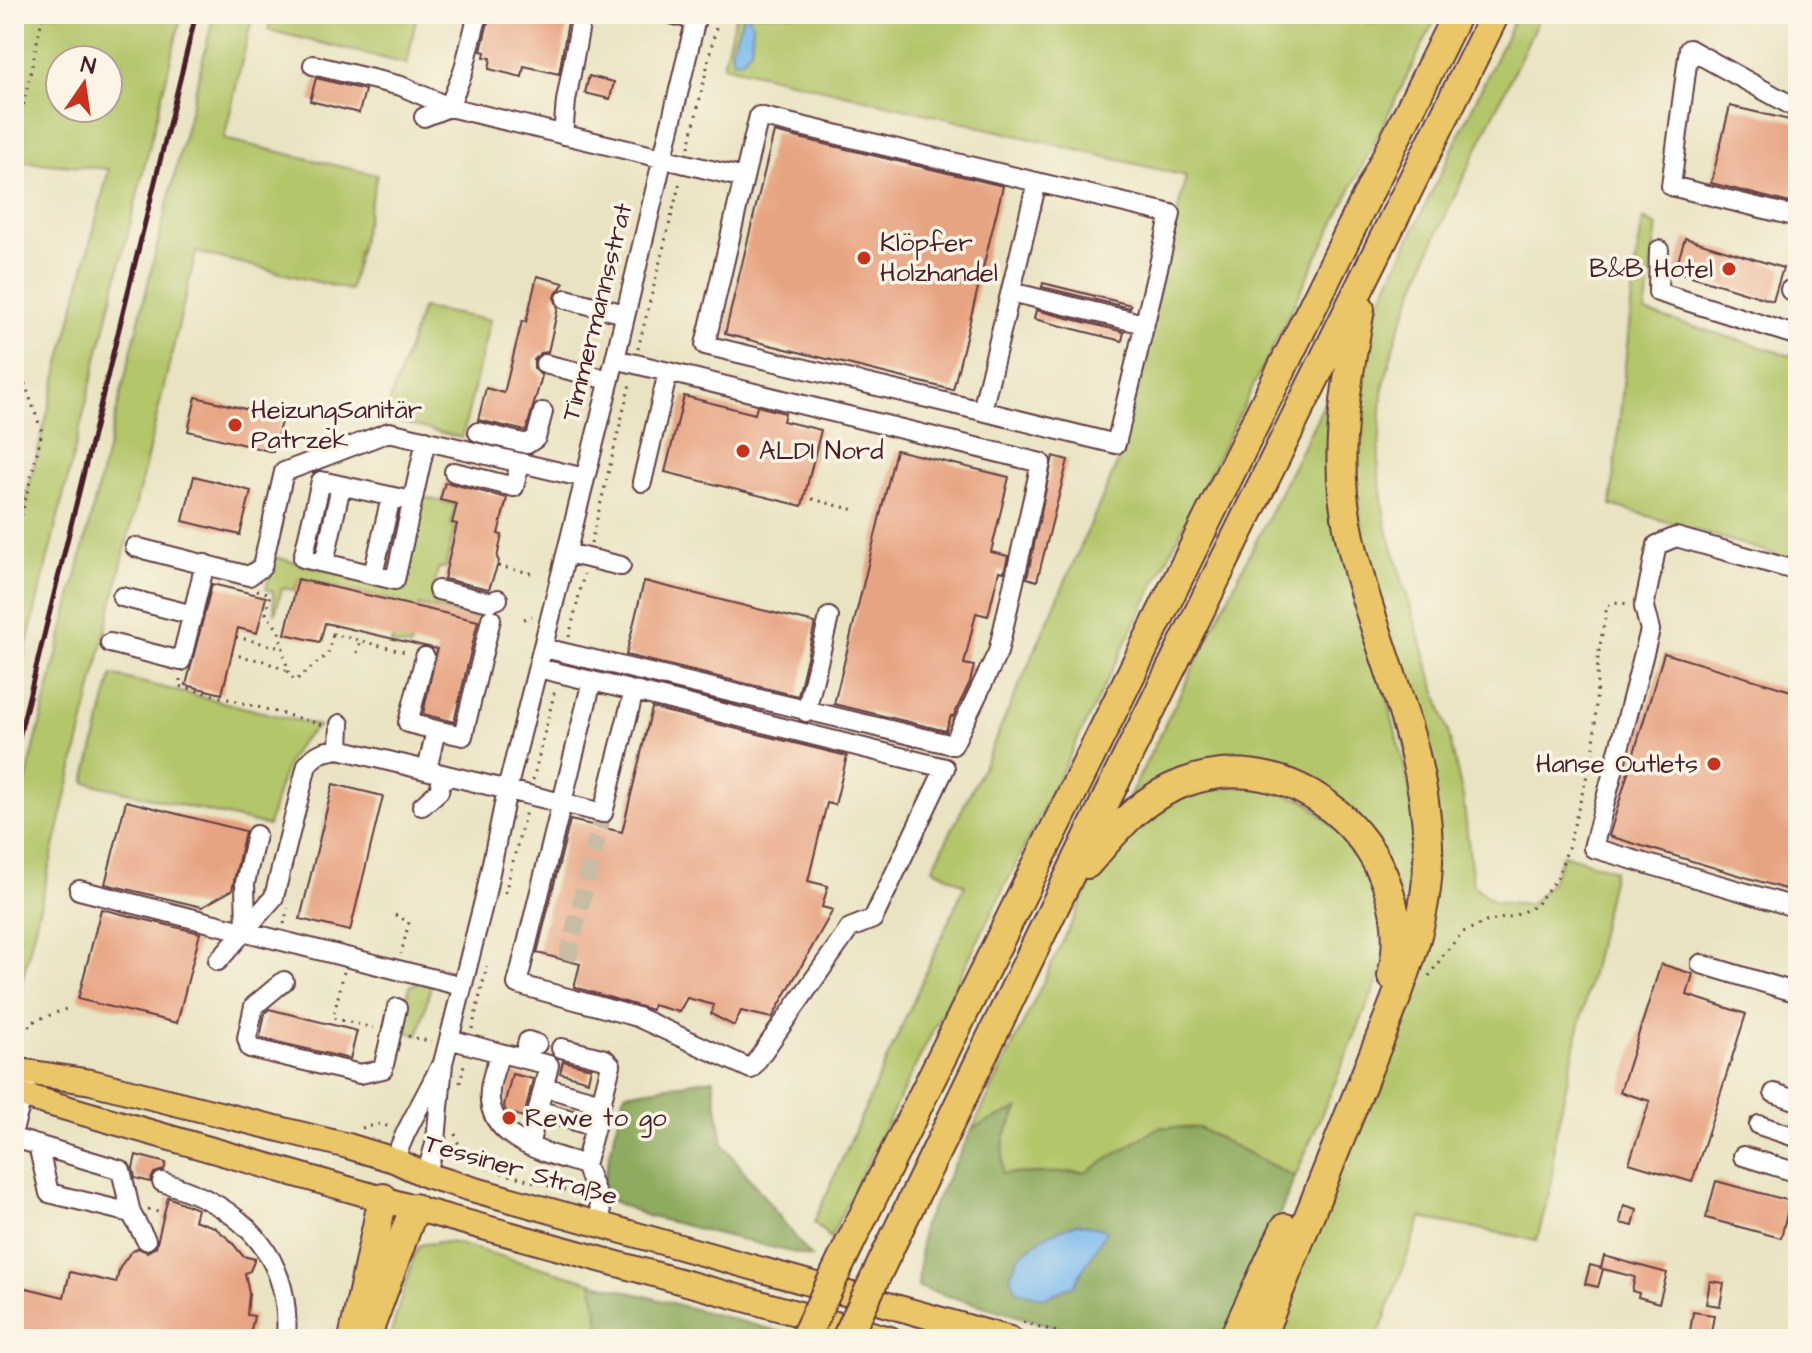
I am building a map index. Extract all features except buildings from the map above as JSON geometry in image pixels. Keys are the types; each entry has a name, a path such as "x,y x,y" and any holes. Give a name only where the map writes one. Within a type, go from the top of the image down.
{"highway":[{"path":"804,1339 1457,14"},
{"path":"846,1339 1062,892 1495,14"},
{"path":"1260,1339 1406,973 1425,906 1428,849 1423,784 1413,738 1356,560 1343,496 1341,425 1366,276"},
{"path":"1062,892 1128,816 1154,797 1185,782 1240,775 1268,778 1298,787 1331,808 1365,840 1381,868 1396,923 1397,945 1392,976 1283,1233 1233,1339"},
{"path":"353,1339 383,1198"},
{"path":"365,1339 414,1208"}],"main road":[{"name":"Tessiner Straße","path":"20,1088 91,1082 348,1146 394,1160 426,1175 1010,1339"},
{"path":"20,1088 414,1208 890,1339"},
{"name":"Timmermannsstrat","path":"383,1198 394,1160"},
{"path":"414,1208 426,1175"}],"street":[{"path":"424,117 449,107 463,72 478,14"},
{"path":"563,135 582,14"},
{"path":"671,14 696,17"},
{"name":"Timmermannsstrat","path":"426,1175 436,1141 446,1049 696,17"},
{"path":"1798,109 1689,49 1671,186 1798,217"},
{"path":"313,65 401,86 449,107 744,178"},
{"path":"759,116 1171,214 1116,444 705,345 744,178 759,116"},
{"path":"982,411 1037,182"},
{"path":"1659,250 1658,292 1798,336"},
{"path":"1011,292 1144,324"},
{"path":"566,299 625,314"},
{"path":"544,648 953,745 998,652 1041,463 875,427 615,359"},
{"path":"545,364 609,380"},
{"path":"642,482 668,372"},
{"path":"478,432 527,444 536,438 543,412"},
{"path":"135,547 249,576 257,573 262,567 284,472 389,432 585,478"},
{"path":"412,501 341,486 324,563 395,580 426,440"},
{"path":"454,472 514,487 519,442"},
{"path":"373,575 391,497"},
{"path":"1798,571 1676,537 1657,545 1644,607 1650,630 1593,848 1798,908"},
{"path":"567,553 621,566"},
{"path":"110,643 181,661 205,564"},
{"path":"438,590 490,602 498,599"},
{"path":"122,597 193,615"},
{"path":"806,712 829,617"},
{"path":"425,657 408,723 463,736 491,619"},
{"path":"538,668 634,691 945,768 873,919 850,928 751,1069 637,1017 517,984 592,681"},
{"path":"218,961 274,897 307,765 314,755 339,749 603,813 634,691"},
{"path":"339,749 340,726"},
{"path":"422,806 439,791 435,772 436,730"},
{"path":"246,931 245,883 256,835"},
{"path":"79,890 462,986"},
{"path":"1701,964 1798,993"},
{"path":"284,981 254,1006 247,1038 250,1048 360,1074 383,1069 397,1008"},
{"path":"523,1059 528,1041 537,1044"},
{"path":"446,1049 468,1044 555,1067 544,1087 529,1146"},
{"path":"561,1048 605,1059 611,1065 598,1078 601,1103 585,1165 598,1199 603,1224"},
{"name":"Timmermannsstrat","path":"394,1160 446,1049"},
{"path":"500,1053 489,1091 494,1119 518,1142 585,1165"},
{"path":"544,1087 601,1103"},
{"path":"14,1127 20,1088"},
{"path":"1774,1093 1798,1101"},
{"path":"538,1110 595,1127"},
{"path":"1759,1125 1798,1138"},
{"path":"14,1138 121,1170 131,1213 146,1240"},
{"path":"38,1145 49,1193 131,1213"},
{"path":"1743,1156 1798,1173"},
{"path":"162,1182 195,1191 231,1212 262,1243 281,1280 288,1311 286,1339"}],"path":[{"path":"15,144 43,14"},
{"path":"565,653 588,558 642,366 719,14"},
{"path":"14,353 42,432 14,546"},
{"path":"812,499 855,510"},
{"path":"498,566 535,574"},
{"path":"257,573 257,590 270,594 266,614 279,631 288,671 295,681 328,654 335,625"},
{"path":"1428,977 1463,932 1535,906 1557,878 1594,748 1598,657 1607,606 1615,602 1644,607"},
{"path":"333,634 425,657"},
{"path":"236,637 283,648"},
{"path":"357,653 360,641"},
{"path":"231,654 263,661 288,671"},
{"path":"181,661 180,686 340,726"},
{"path":"504,899 559,673"},
{"path":"280,940 291,895"},
{"path":"395,915 409,922 405,971"},
{"path":"348,957 333,1018 446,1049"},
{"path":"460,1084 489,958"},
{"path":"14,1046 32,1022 66,1009"},
{"path":"453,1121 459,1147"}],"green space":[{"path":"23,14 182,14 14,696 14,546 109,169 14,161 14,50"},
{"path":"214,14 253,14 224,139 377,175 350,290 196,252 14,1015 14,830"},
{"path":"272,14 417,14 407,64 268,30"},
{"path":"736,14 1368,14 1364,21 1373,24 1378,14 1438,14 830,1238 814,1222 965,885 933,868 985,763 1118,462 1186,176 723,65"},
{"path":"1517,14 1541,14 1434,240 1396,337 1382,393 1378,471 1386,526 1448,731 1463,797 1473,885 1494,902 1530,905 1551,883 1563,854 1614,870 1554,1141 1552,1181 1537,1240 1421,1218 1377,1339 1267,1339 1434,884 1348,478 1365,343 1382,296"},
{"path":"1643,219 1657,226 1645,312 1798,358 1798,561 1611,505 1635,267"},
{"path":"422,308 490,320 462,438 384,418"},
{"path":"1344,364 1372,635 1420,832 1410,943 1397,886 1271,769 1123,809"},
{"path":"418,496 455,505 451,525 455,526 445,568 438,568 433,594 486,607 483,620 419,605 410,647 391,644 400,602 298,579 295,590 282,588 275,614 273,592 266,589 274,557 396,587"},
{"path":"112,675 319,726 290,758 268,826 85,782"},
{"path":"1253,784 1312,803 1370,863 1388,957 1295,1177 1199,1128 1159,1127 1087,1172 1002,1174 1004,1137 1018,1110 973,1128 1088,889 1114,846 1179,793"},
{"path":"416,983 431,985 418,1035 398,1030 410,986"},
{"path":"713,1079 723,1144 811,1257 647,1216 608,1199 603,1182 625,1093"},
{"path":"1018,1109 1004,1137 1002,1174 1087,1172 1159,1127 1199,1128 1295,1177 1241,1310 1225,1339 1096,1339 918,1287 922,1227 973,1128","holes":["1047,1235 1086,1264 1074,1285"]},
{"path":"454,1243 592,1282 602,1339 389,1339 414,1255 420,1245"},
{"path":"592,1282 781,1332 778,1339 602,1339"}],"water":[{"path":"744,14 753,23 751,49 742,60 733,61 731,50"},
{"path":"1077,1223 1107,1230 1074,1285 1044,1298 1017,1291 1010,1276 1019,1256 1047,1235"}],"tunnel":[{"path":"567,960 603,813"}],"railway":[{"path":"14,758 196,14"}],"place":[{"name":"Klöpfer Holzhandel","path":"864,258"},
{"name":"B&B Hotel","path":"1729,269"},
{"name":"HeizungSanitär Patrzek","path":"235,425"},
{"name":"ALDI Nord","path":"743,451"},
{"name":"Hanse Outlets","path":"1714,764"},
{"name":"Rewe to go","path":"509,1118"}]}
